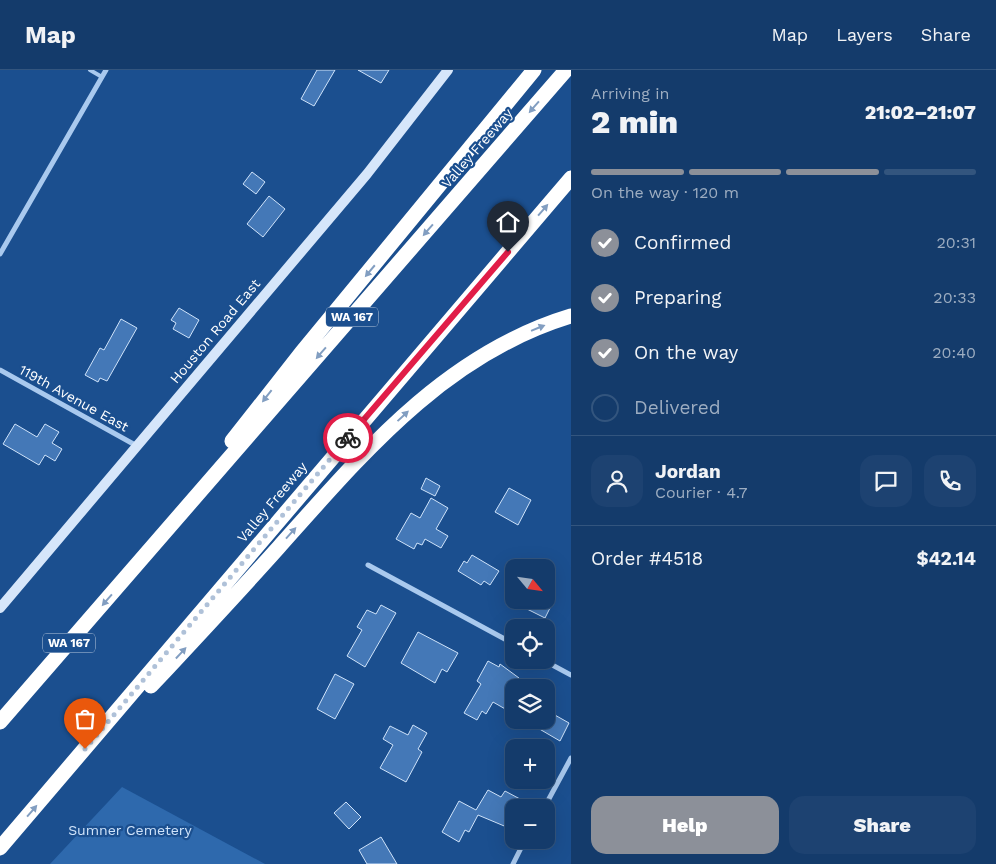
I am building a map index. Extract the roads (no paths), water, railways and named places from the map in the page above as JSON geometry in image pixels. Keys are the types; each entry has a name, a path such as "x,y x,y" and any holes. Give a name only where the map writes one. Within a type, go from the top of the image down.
{"highway":[{"path":"139,564 302,352 534,70"},
{"name":"Valley Freeway","path":"0,722 566,70"},
{"name":"Valley Freeway","path":"0,848 571,178"},
{"path":"85,749 148,689 362,458 432,389 474,360 515,337 571,316"}],"street":[{"path":"0,254 106,70"},
{"name":"Houston Road East","path":"0,608 367,174 448,70"},
{"name":"119th Avenue East","path":"0,370 137,446"},
{"path":"368,565 505,639"},
{"path":"555,666 571,675"},
{"path":"549,799 571,758"},
{"path":"513,864 521,849"}],"lane":[{"path":"90,70 102,77"}],"park label":[{"name":"Sumner Cemetery","path":"130,830"}]}
